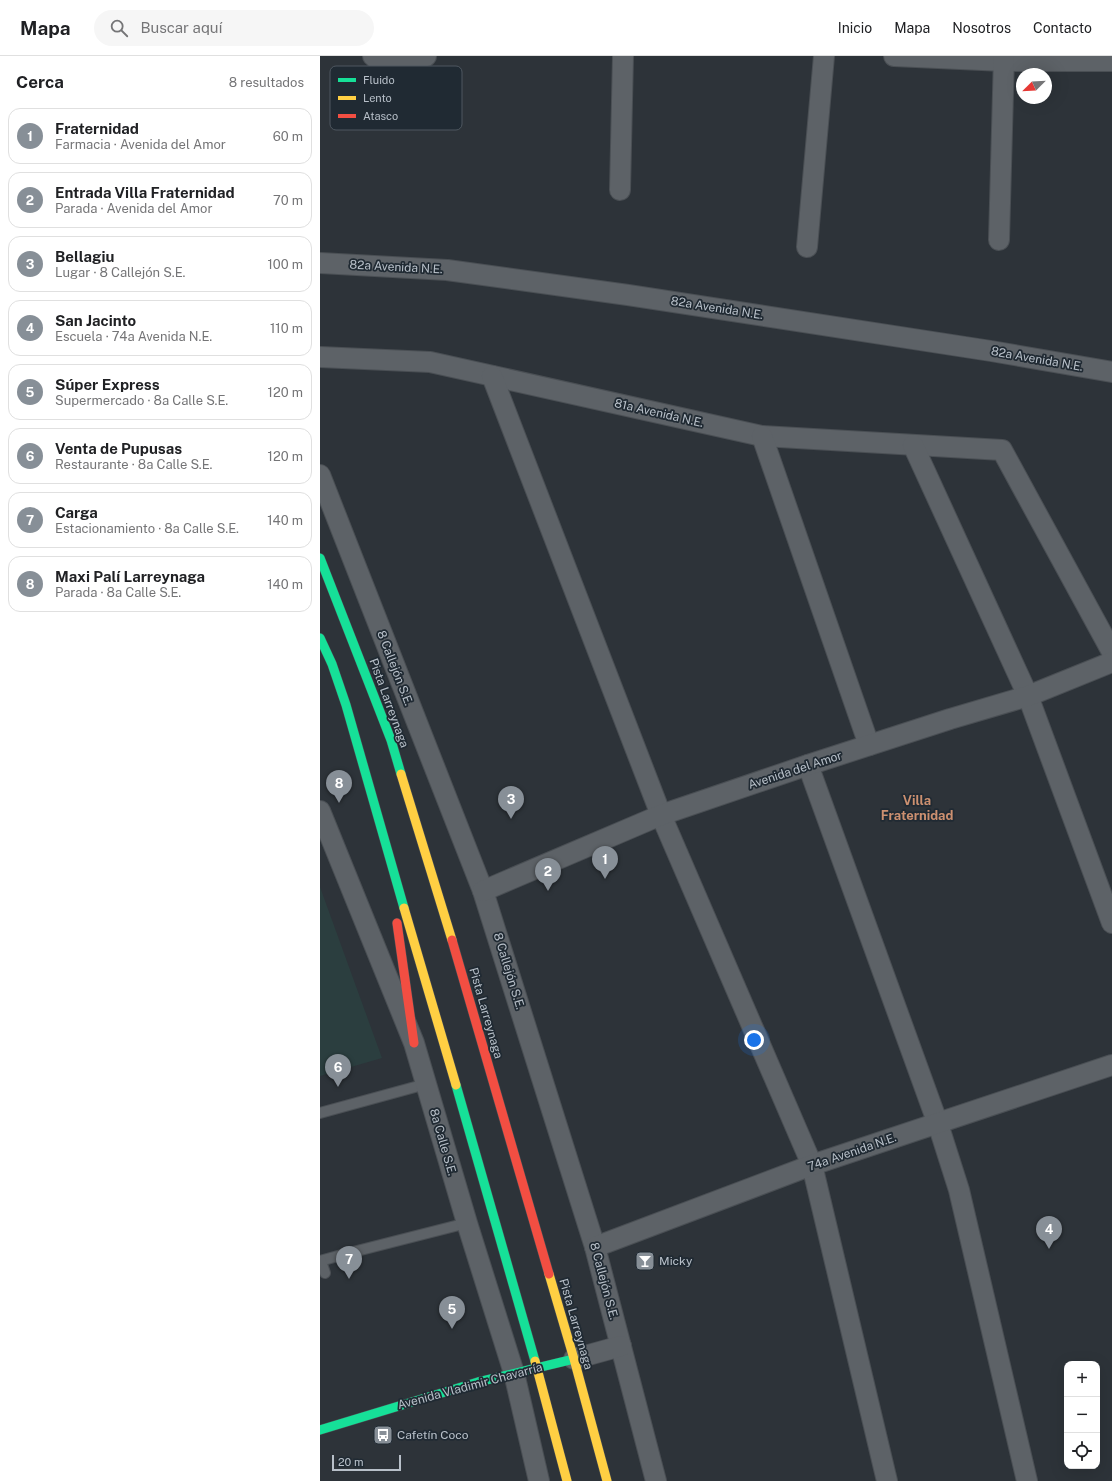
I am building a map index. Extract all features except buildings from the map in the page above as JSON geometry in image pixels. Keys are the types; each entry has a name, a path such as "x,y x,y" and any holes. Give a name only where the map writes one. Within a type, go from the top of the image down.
{"main road":[{"name":"Pista Larreynaga","path":"320,558 391,740 429,863 574,1358 607,1481"},
{"path":"320,638 330,660 349,713 387,850 538,1367 567,1481"},
{"path":"387,850 414,1044"},
{"name":"Avenida Vladimir Chavarría","path":"320,1430 514,1373 574,1358"}],"street":[{"path":"374,57 385,62 426,56"},
{"path":"620,190 623,56"},
{"path":"808,247 824,56"},
{"path":"894,56 1112,61"},
{"path":"999,240 1004,58"},
{"name":"82a Avenida N.E.","path":"320,263 447,270 628,295 991,351 1112,372"},
{"name":"81a Avenida N.E.","path":"320,357 430,362 762,436 1002,450 1112,652"},
{"path":"492,376 661,815 812,1166 886,1481"},
{"path":"762,436 869,746"},
{"path":"913,445 1028,696 1112,923"},
{"name":"8 Callejón S.E.","path":"320,475 483,891 595,1247 656,1481"},
{"name":"Avenida del Amor","path":"483,891 661,815 808,765 950,719 1028,696 1112,662"},
{"path":"808,765 938,1124 959,1190 1027,1481"},
{"name":"8a Calle S.E.","path":"320,811 414,1044 467,1223 514,1373 539,1481"},
{"name":"74a Avenida N.E.","path":"595,1247 812,1166 1111,1068"},
{"name":"Avenida Vladimir Chavarría","path":"574,1358 621,1346"}],"lane":[{"path":"320,1113 426,1084"},
{"path":"325,1273 321,1261 467,1223"}],"shaded area":[{"path":"320,887 382,1058 320,1076"}],"traffic: fast":[{"path":"320,558 391,740 401,774"},
{"path":"320,638 332,664 346,705 404,908"},
{"path":"456,1085 535,1361"},
{"path":"320,1430 478,1382 574,1359"}],"traffic: slow":[{"path":"401,774 452,940"},
{"path":"404,908 456,1085"},
{"path":"549,1274 607,1481"},
{"path":"535,1361 567,1481"}],"traffic: jam":[{"path":"397,923 414,1043"},
{"path":"452,940 549,1274"}],"place":[{"name":"Maxi Palí Larreynaga","path":"339,803"},
{"name":"Bellagiu","path":"511,819"},
{"name":"Fraternidad","path":"605,879"},
{"name":"Entrada Villa Fraternidad","path":"548,891"},
{"name":"Venta de Pupusas","path":"338,1087"},
{"name":"San Jacinto","path":"1049,1249"},
{"name":"Micky","path":"645,1261"},
{"name":"Carga","path":"349,1279"},
{"name":"Súper Express","path":"452,1329"},
{"name":"Cafetín Coco","path":"383,1435"}],"district":[{"name":"Villa Fraternidad","path":"917,808"}]}
